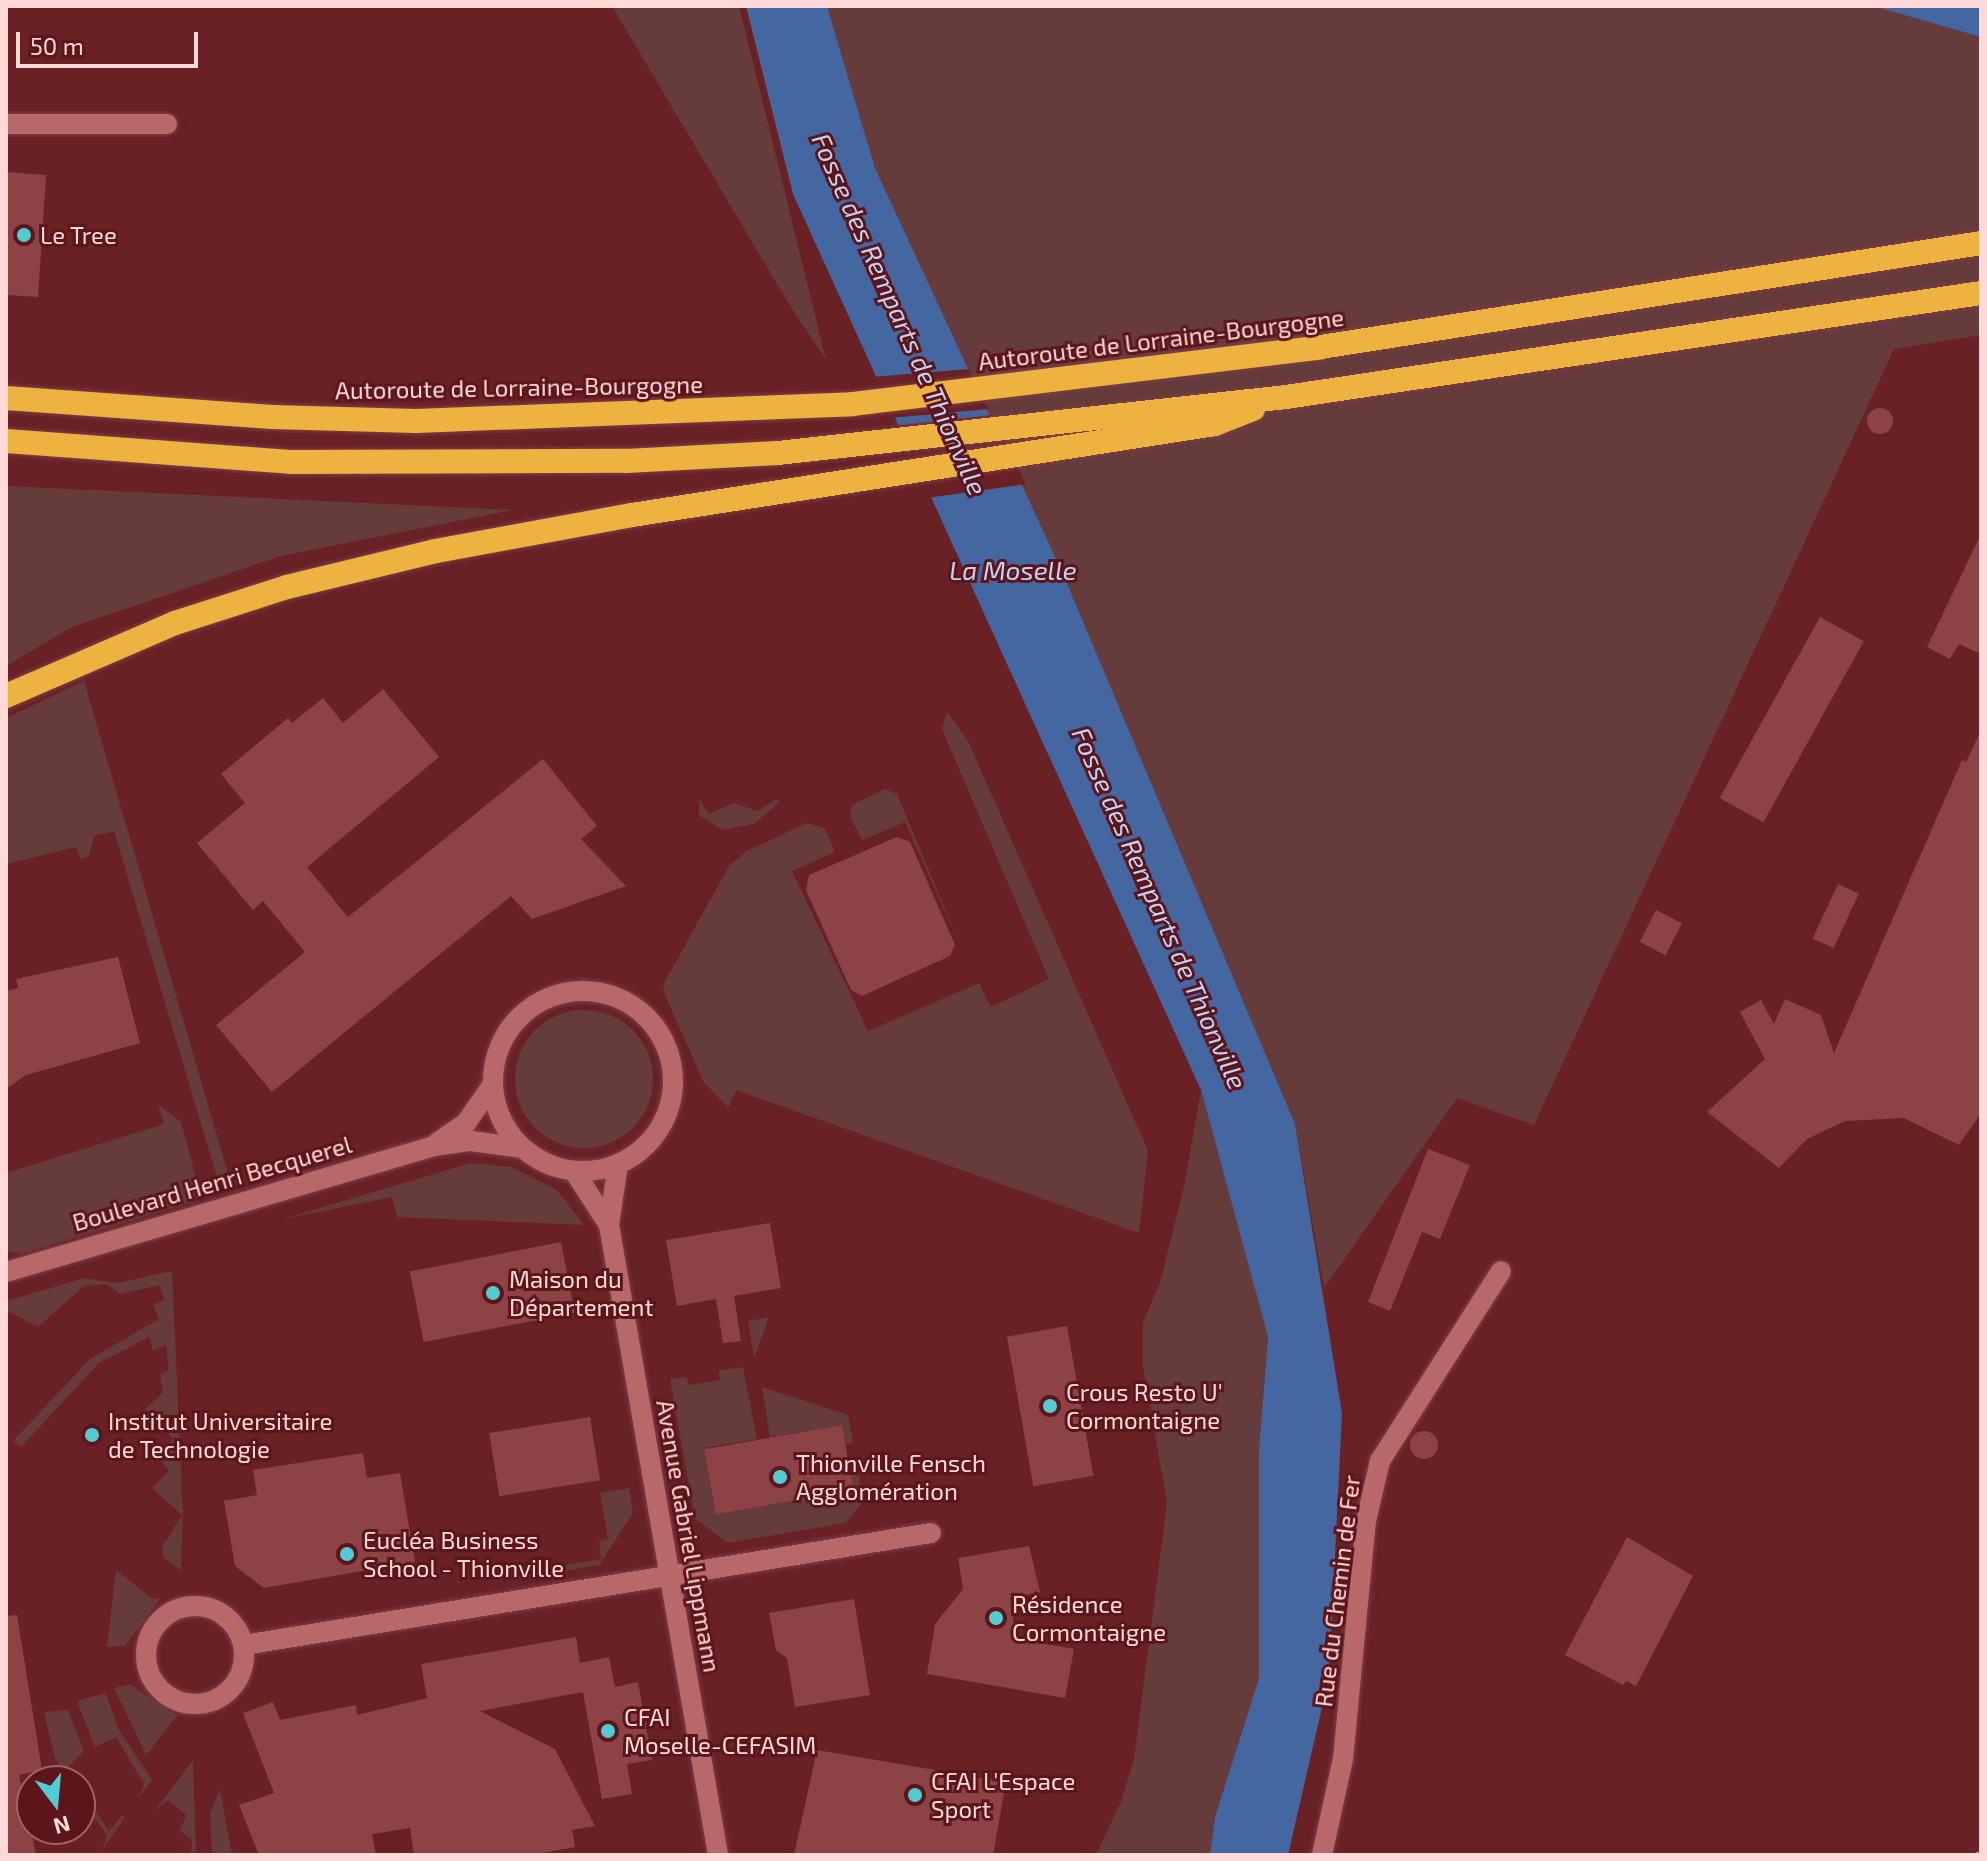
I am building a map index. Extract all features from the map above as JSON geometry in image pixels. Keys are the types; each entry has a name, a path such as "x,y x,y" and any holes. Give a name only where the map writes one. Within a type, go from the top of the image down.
{"highway":[{"name":"Autoroute de Lorraine-Bourgogne","path":"6,398 272,417 416,421 853,404 1321,347 1981,243"},
{"path":"6,441 290,462 470,464 626,461 875,445 1286,397 1981,293"},
{"path":"8,695 175,623 287,587 436,551 884,475 1215,424 1286,397"}],"street":[{"path":"6,124 167,124"},
{"path":"582,990 608,993 633,1004 653,1022 668,1046 674,1072 672,1099 651,1142 618,1164 574,1171 546,1164 522,1148 504,1126 493,1084 498,1048 512,1024 531,1006 582,990"},
{"name":"Boulevard Henri Becquerel","path":"434,1146 466,1123 493,1084"},
{"name":"Boulevard Henri Becquerel","path":"6,1272 434,1146 471,1141 522,1148"},
{"name":"Avenue Gabriel Lippmann","path":"618,1164 609,1225 718,1855"},
{"name":"Avenue Gabriel Lippmann","path":"574,1171 609,1225"},
{"name":"Rue du Chemin de Fer","path":"1322,1855 1343,1759 1366,1521 1380,1461 1501,1271"},
{"path":"244,1645 931,1533"},
{"path":"189,1606 217,1611 230,1620 244,1645 242,1669 231,1689 203,1704 188,1704 160,1690 146,1663 151,1633 161,1620 189,1606"}],"shaded area":[{"path":"612,6 739,6 826,360 790,306"},
{"path":"827,6 1873,6 1981,37 1981,335 1894,349 1534,1125 1457,1098 1324,1288 1295,1124 1060,567 875,168"},
{"path":"6,486 513,510 281,556 72,627 6,666"},
{"path":"84,681 232,1187 218,1181 114,831 94,836 89,856 81,859 76,847 6,864 6,718"},
{"path":"947,711 968,741 1148,1151 1139,1233 736,1090 728,1108 703,1081 666,997 663,985 729,866 747,851 806,823 825,828 835,852 792,871 868,1031 979,983 991,1007 1049,979 942,729"},
{"path":"885,789 897,794 962,950 905,822 862,840 850,815 852,805"},
{"path":"699,798 709,814 733,803 758,811 776,799 780,802 754,824 722,830 699,815"},
{"path":"584,1010 610,1015 633,1030 648,1053 653,1079 648,1105 633,1128 610,1143 584,1148 558,1143 535,1128 520,1105 515,1079 520,1053 535,1030 558,1015"},
{"path":"1201,1090 1268,1337 1259,1449 1259,1678 1215,1817 1210,1855 1096,1855 1121,1802 1134,1759 1167,1503 1143,1367 1143,1322 1160,1283 1185,1182"},
{"path":"158,1104 181,1122 198,1186 193,1202 20,1254 6,1251 6,1173 164,1124"},
{"path":"471,1163 511,1167 557,1190 584,1225 397,1217 392,1197 283,1219"},
{"path":"172,1271 183,1516 181,1570 163,1557 162,1547 182,1515 152,1488 169,1471 157,1455 173,1439 145,1409 163,1393 160,1375 169,1370 166,1345 153,1351 149,1337 99,1363 21,1447 13,1441 90,1359 159,1319 153,1305 164,1300 160,1285 120,1294 107,1284 84,1286 38,1327 6,1310 6,1301 85,1278 117,1283"},
{"path":"769,1317 755,1356 754,1358 748,1321"},
{"path":"743,1367 757,1439 704,1448 715,1513 853,1490 849,1465 857,1463 863,1502 845,1523 728,1543 695,1519 670,1379 686,1377 689,1385 720,1380 718,1371"},
{"path":"762,1387 848,1415 853,1443 845,1445 842,1425 770,1437"},
{"path":"629,1488 633,1513 599,1565 512,1580 511,1574 601,1559 599,1541 608,1538 600,1493"},
{"path":"116,1570 153,1599 161,1598 125,1646 107,1647"},
{"path":"130,1684 177,1716 146,1755 114,1688"},
{"path":"106,1693 118,1728 152,1780 139,1797 144,1784 116,1737 95,1747 77,1701"},
{"path":"68,1710 84,1751 71,1765 59,1765 55,1758 44,1712"},
{"path":"193,1760 196,1855 191,1855 192,1840 179,1830 187,1816 168,1800 154,1812"},
{"path":"220,1789 232,1855 212,1855 210,1814"},
{"path":"96,1812 109,1831 122,1815 125,1817 102,1851 107,1835 96,1820"}],"water":[{"name":"La Moselle","path":"746,6 827,6 875,168 1060,567 1295,1124 1342,1413 1329,1677 1288,1855 1210,1855 1215,1817 1259,1678 1259,1449 1268,1337 1201,1090 793,194"},
{"path":"1873,6 1981,6 1981,37"}],"pier":[{"path":"969,369 989,409 891,418 872,377"},
{"path":"992,415 1026,484 927,498 894,426"}],"building":[{"name":"Le Tree","path":"6,172 46,175 38,297 6,295"},
{"path":"1880,408 1889,412 1893,421 1889,430 1880,434 1871,430 1867,421 1871,412"},
{"path":"1981,534 1981,654 1959,644 1950,659 1927,647"},
{"path":"1820,617 1864,641 1763,822 1720,798"},
{"path":"383,689 439,757 307,867 348,917 543,759 597,826 581,839 626,886 532,919 511,896 272,1092 216,1025 305,952 263,901 253,910 197,843 245,803 221,774 288,718 292,723 323,698 343,723"},
{"path":"1981,730 1981,1113 1959,1145 1904,1118 1845,1121 1807,1139 1779,1168 1707,1112 1765,1059 1740,1012 1761,1000 1774,1024 1785,999 1821,1015 1834,1053 1962,760 1966,762"},
{"path":"897,837 910,842 955,945 950,956 862,996 851,990 806,890 809,875"},
{"path":"1838,884 1859,894 1833,948 1813,938"},
{"path":"1656,910 1682,923 1665,955 1640,942"},
{"path":"118,957 140,1043 26,1075 6,1089 6,991 18,988 16,979"},
{"path":"1428,1149 1470,1165 1440,1239 1422,1232 1390,1311 1368,1302"},
{"path":"770,1223 781,1288 734,1296 741,1341 723,1343 716,1299 677,1306 666,1240"},
{"name":"Maison du Département","path":"561,1242 575,1313 424,1342 410,1271"},
{"name":"Crous Resto U' Cormontaigne","path":"1067,1326 1093,1476 1033,1486 1007,1337"},
{"path":"590,1417 600,1480 499,1496 489,1433"},
{"name":"Thionville Fensch Agglomération","path":"842,1425 853,1490 716,1514 704,1449"},
{"path":"1424,1431 1434,1435 1438,1445 1434,1455 1424,1459 1414,1455 1410,1445 1414,1435"},
{"path":"363,1453 367,1478 400,1473 415,1562 264,1588 235,1566 224,1501 257,1495 253,1470"},
{"path":"1627,1537 1693,1576 1636,1686 1626,1681 1623,1685 1565,1655"},
{"name":"Résidence Cormontaigne","path":"1029,1546 1040,1592 1010,1598 1016,1639 1074,1649 1065,1698 927,1674 935,1624 963,1589 958,1558"},
{"path":"854,1599 870,1695 795,1707 787,1658 776,1650 769,1613"},
{"path":"17,1615 41,1765 16,1765 16,1845 34,1845 36,1855 6,1855 6,1616"},
{"path":"576,1637 580,1663 609,1657 615,1687 638,1682 652,1760 627,1764 632,1794 602,1799 583,1692 480,1711 555,1749 595,1826 572,1830 575,1847 533,1855 414,1855 410,1828 372,1834 376,1855 259,1855 239,1805 274,1793 243,1713 273,1702 280,1720 356,1705 357,1715 427,1698 421,1664"},
{"name":"CFAI L'Espace Sport","path":"817,1750 1006,1782 993,1855 794,1855"}],"place":[{"name":"Le Tree","path":"24,235"},
{"name":"Maison du Département","path":"493,1293"},
{"name":"Crous Resto U' Cormontaigne","path":"1050,1406"},
{"name":"Institut Universitaire de Technologie","path":"92,1435"},
{"name":"Thionville Fensch Agglomération","path":"780,1477"},
{"name":"Eucléa Business School - Thionville","path":"347,1554"},
{"name":"Résidence Cormontaigne","path":"996,1618"},
{"name":"CFAI Moselle-CEFASIM","path":"608,1731"},
{"name":"CFAI L'Espace Sport","path":"915,1795"}],"water label":[{"name":"Fosse des Remparts de Thionville","path":"900,314"},
{"name":"Fosse des Remparts de Thionville","path":"1160,908"}]}
